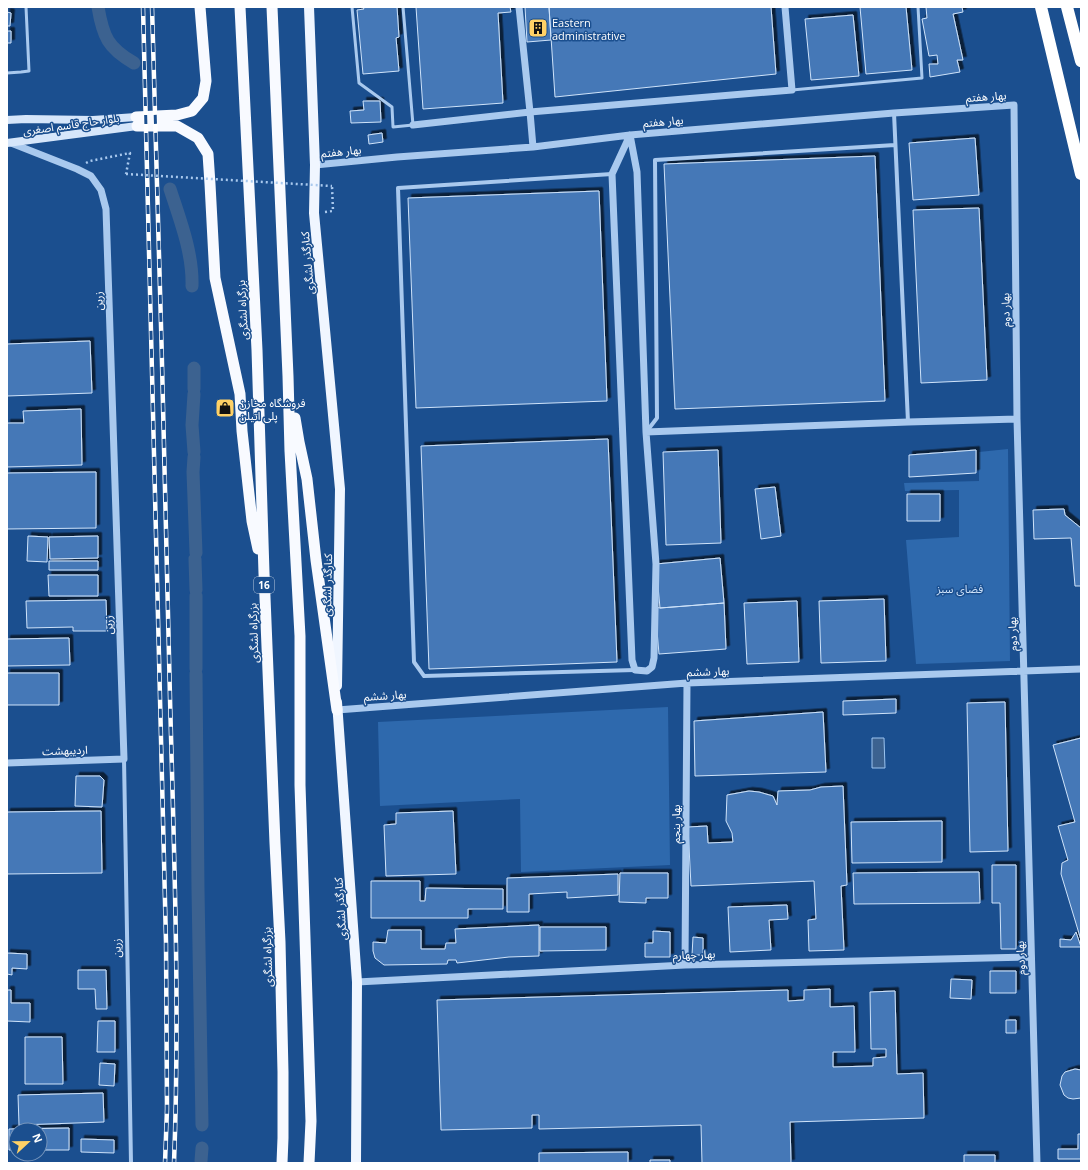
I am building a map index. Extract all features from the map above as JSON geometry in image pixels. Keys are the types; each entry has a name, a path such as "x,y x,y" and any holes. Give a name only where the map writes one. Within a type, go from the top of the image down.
{"highway":[{"path":"137,121 177,115 192,111 203,98 206,81 200,7"},
{"name":"بزرگراه لشگری","path":"240,7 257,350 274,835 280,942 283,1072 282,1163"},
{"path":"272,7 290,451 300,636 300,785 310,1121 309,1163"},
{"path":"1041,7 1081,174"},
{"path":"1067,7 1081,61"},
{"path":"137,121 177,126 198,138 208,154 214,278 240,394 242,431 252,521 264,573"},
{"path":"288,376 307,479 316,560 337,710"}],"main road":[{"name":"کنارگذر لشگری","path":"309,7 315,165 314,213 340,489 337,710 357,982 356,1163"},
{"name":"بلوار حاج قاسم اصغری","path":"7,120 137,121"},
{"name":"بلوار حاج قاسم اصغری","path":"9,143 137,121"}],"street":[{"path":"519,7 533,147"},
{"path":"413,126 530,112 792,90 785,7"},
{"name":"بهار هفتم","path":"315,165 397,157 533,147 630,134 1014,105"},
{"name":"بهار دوم","path":"1014,105 1017,419 1037,1163"},
{"path":"894,113 908,422"},
{"path":"630,134 612,174 632,660 636,670"},
{"path":"612,174 398,188 414,662 424,676 636,670 647,671 652,667 654,658 656,564 646,432 637,172 630,134"},
{"name":"زرین","path":"9,143 77,169 91,176 101,190 106,209 124,759 131,1163"},
{"path":"646,432 657,418 655,160 895,145"},
{"path":"646,432 1017,419"},
{"name":"بهار ششم","path":"337,710 687,683 1081,669"},
{"name":"بهار پنجم","path":"686,965 687,683"},
{"name":"اردیبهشت","path":"7,763 124,759"},
{"name":"بهار چهارم","path":"357,982 686,965 1031,957"}],"lane":[{"path":"7,73 29,71 26,7"},
{"path":"352,7 359,83 392,107 393,127 413,126 403,7"},
{"path":"792,90 922,78 918,7"}],"path":[{"path":"77,169 90,161 130,152 126,174 332,186 333,211"}],"green space":[{"name":"فضای سبز","path":"1008,449 1010,661 916,664 906,540 959,537 959,490 905,491 904,483 979,481 979,452"},
{"path":"668,707 670,865 521,872 520,799 380,806 378,722"}],"shaded area":[{"path":"872,738 884,738 885,768 872,768"}],"building":[{"path":"363,7 397,7 399,37 396,38 399,71 363,74 357,10 364,9"},
{"path":"416,7 510,7 511,12 498,13 503,103 423,109"},
{"name":"Eastern administrative","path":"525,7 549,7 551,40 527,42"},
{"path":"549,7 771,7 776,74 555,97"},
{"path":"860,7 906,7 912,70 866,74"},
{"path":"926,7 962,7 963,12 953,14 963,60 957,60 960,72 930,77 929,64 938,64 937,55 929,56 922,19 927,18"},
{"path":"7,12 11,13 10,26 7,26"},
{"path":"853,15 859,76 811,80 805,19"},
{"path":"7,31 11,31 11,43 7,43"},
{"path":"363,101 380,101 381,122 351,123 350,111 364,110"},
{"path":"382,133 383,142 369,144 368,135"},
{"path":"975,138 979,195 913,200 909,143"},
{"path":"875,156 885,401 675,409 664,164"},
{"path":"599,191 607,401 416,408 408,198"},
{"path":"979,208 987,380 921,383 913,210"},
{"path":"90,341 92,393 7,396 7,344"},
{"path":"81,409 82,465 7,467 7,423 24,423 23,411"},
{"path":"608,439 617,662 429,669 421,446"},
{"path":"718,450 721,543 666,545 663,452"},
{"path":"976,450 976,473 909,477 909,455"},
{"path":"96,472 96,528 7,529 7,473"},
{"path":"775,487 781,536 761,539 755,489"},
{"path":"907,494 940,494 940,521 907,521"},
{"path":"1064,509 1065,515 1081,528 1081,586 1075,586 1071,538 1034,539 1033,510"},
{"path":"28,536 48,537 47,562 27,561"},
{"path":"98,536 98,558 50,559 49,537"},
{"path":"720,558 724,603 660,608 656,564"},
{"path":"49,561 98,561 98,570 49,570"},
{"path":"48,575 98,575 98,596 49,596"},
{"path":"884,599 886,661 821,663 819,601"},
{"path":"106,600 107,631 73,631 73,627 27,628 26,601"},
{"path":"797,601 799,662 747,664 744,603"},
{"path":"724,603 726,649 659,654 655,607 660,608"},
{"path":"69,638 70,665 7,666 7,639"},
{"path":"7,673 59,673 59,705 7,705"},
{"path":"896,699 896,713 843,715 843,701"},
{"path":"1005,702 1008,851 970,852 967,703"},
{"path":"823,712 826,772 695,776 694,721"},
{"path":"1081,738 1081,940 1061,874 1062,863 1068,860 1058,826 1075,822 1053,745"},
{"path":"76,776 100,776 104,780 102,807 75,806"},
{"path":"843,786 847,885 841,886 844,950 809,951 808,920 816,919 814,881 691,886 688,827 707,826 708,843 733,842 732,833 726,821 727,795 749,791 759,792 773,796 777,805 778,791 810,790 821,787"},
{"path":"101,811 102,873 7,874 7,812"},
{"path":"453,811 456,874 386,876 384,825 396,824 396,813"},
{"path":"942,821 942,862 852,863 851,822"},
{"path":"992,865 1016,865 1016,949 1001,949 1000,903 992,903"},
{"path":"979,872 980,903 854,904 853,873"},
{"path":"620,873 668,873 668,898 646,898 646,903 619,902"},
{"path":"618,874 618,895 567,898 567,892 529,894 529,912 507,912 507,878"},
{"path":"371,881 420,881 420,901 425,901 426,888 503,889 503,909 468,909 468,918 371,918"},
{"path":"787,905 788,919 769,920 771,950 730,952 728,907"},
{"path":"539,925 539,956 509,957 457,963 456,960 448,960 447,964 384,965 375,958 373,951 373,942 386,943 388,930 421,930 421,949 445,949 446,943 456,943 455,929"},
{"path":"540,927 606,927 606,950 540,951"},
{"path":"653,931 670,932 670,957 645,957 645,943 653,943"},
{"path":"1076,932 1081,947 1060,947 1060,939 1071,940"},
{"path":"693,937 703,938 703,955 692,955"},
{"path":"7,953 27,954 27,969 12,968 12,975 7,974"},
{"path":"78,970 106,970 107,1009 96,1009 95,989 78,989"},
{"path":"990,971 1016,971 1016,993 990,993"},
{"path":"951,979 972,980 971,999 950,998"},
{"path":"830,989 830,1007 854,1006 855,1052 833,1052 833,1067 873,1066 873,1058 886,1057 886,1049 871,1049 870,992 895,991 897,1074 923,1073 924,1118 790,1122 791,1163 702,1163 701,1125 539,1129 539,1115 532,1115 532,1128 441,1130 437,1000 788,990 788,1001 804,1000 804,990"},
{"path":"7,990 11,990 11,1003 30,1003 30,1022 7,1021"},
{"path":"1006,1020 1016,1020 1016,1033 1006,1033"},
{"path":"98,1021 115,1021 115,1052 97,1052"},
{"path":"25,1037 62,1037 63,1084 25,1084"},
{"path":"100,1063 115,1064 114,1086 99,1085"},
{"path":"1075,1069 1081,1070 1081,1098 1073,1099 1064,1095 1060,1085 1062,1076 1065,1072"},
{"path":"103,1093 104,1122 48,1124 48,1122 19,1122 18,1095"},
{"path":"48,1128 69,1128 69,1150 48,1150"},
{"path":"1078,1134 1081,1134 1081,1159 1058,1159 1058,1149 1078,1149"},
{"path":"81,1139 114,1140 114,1153 81,1152"},
{"path":"628,1152 628,1163 539,1163 539,1153"},
{"path":"964,1155 995,1155 995,1163 964,1163"},
{"path":"650,1160 670,1160 670,1163 650,1163"}],"waterway":[{"path":"98,7 102,26 108,41 125,58 134,63"},
{"path":"170,189 188,249 192,274 192,286"},
{"path":"194,368 194,389"},
{"path":"194,394 192,425 194,452"},
{"path":"194,457 193,472 196,553"},
{"path":"195,559 196,590"},
{"path":"196,596 196,669"},
{"path":"196,674 202,1125"},
{"path":"201,1161 202,1148"}],"railway":[{"path":"143,7 166,942 167,1109 165,1163"},
{"path":"152,7 176,930 176,1105 174,1163"}],"place":[{"name":"Eastern administrative","path":"538,28"},
{"name":"فروشگاه مخازن پلی اتیلن","path":"225,408"}]}
